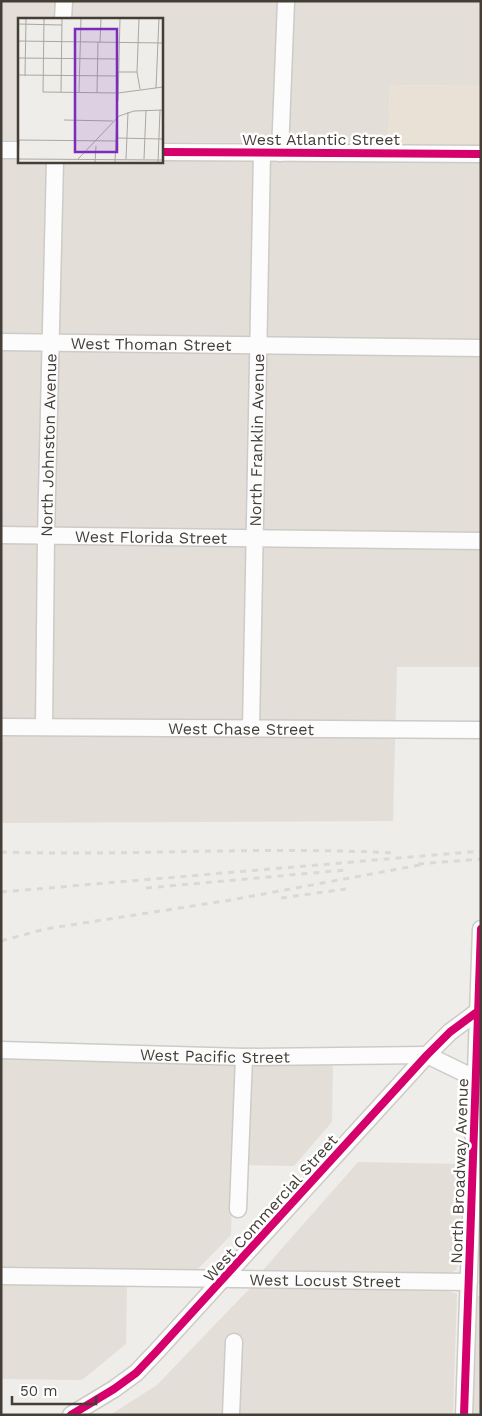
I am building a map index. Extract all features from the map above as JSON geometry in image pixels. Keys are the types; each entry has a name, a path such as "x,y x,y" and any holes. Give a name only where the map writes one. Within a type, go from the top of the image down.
{"street":[{"path":"63,18 64,1"},
{"path":"280,153 286,1"},
{"path":"1,150 18,150"},
{"name":"West Atlantic Street","path":"162,152 481,154"},
{"name":"North Franklin Avenue","path":"251,729 262,153"},
{"name":"North Johnston Avenue","path":"44,727 46,536 55,162"},
{"name":"West Thoman Street","path":"1,342 481,348"},
{"name":"West Florida Street","path":"1,535 481,540"},
{"name":"West Chase Street","path":"1,727 481,730"},
{"name":"North Broadway Avenue","path":"464,1415 469,1282 475,1252 475,1082 480,1010 481,929"},
{"name":"West Commercial Street","path":"71,1415 136,1373 427,1055 450,1032 480,1010"},
{"name":"West Pacific Street","path":"1,1050 244,1056 427,1055"},
{"path":"427,1055 464,1073 475,1082"},
{"path":"238,1209 244,1056"},
{"name":"West Locust Street","path":"1,1276 469,1282"},
{"path":"231,1415 234,1342"}],"shaded area":[{"path":"1,1 481,1 481,86 390,85 388,144 162,142 162,18 18,18 18,140 1,140"},
{"path":"390,85 481,86 481,145 388,144"},
{"path":"1,157 18,157 18,162 162,162 162,159 481,163 480,667 397,667 393,821 1,823"},
{"path":"1,1055 236,1063 231,1235 195,1272 1,1268"},
{"path":"333,1062 332,1122 294,1166 244,1165 250,1063"},
{"path":"358,1162 463,1164 458,1265 456,1270 448,1274 263,1270"},
{"path":"1,1284 127,1285 126,1344 82,1380 1,1379"},
{"path":"252,1286 443,1289 457,1294 453,1415 110,1415 157,1385"},
{"path":"476,1296 481,1296 481,1415 471,1415"}],"railway":[{"path":"1,852 99,853 296,850 394,853"},
{"path":"1,892 481,851"},
{"path":"418,864 481,859"},
{"path":"1,941 45,929 231,900 425,864"},
{"path":"146,888 346,870"},
{"path":"281,898 346,889"}],"cycle path":[{"path":"162,152 481,154"},
{"path":"464,1415 481,929"},
{"path":"71,1415 136,1373 427,1055 450,1032 481,1009"}]}
